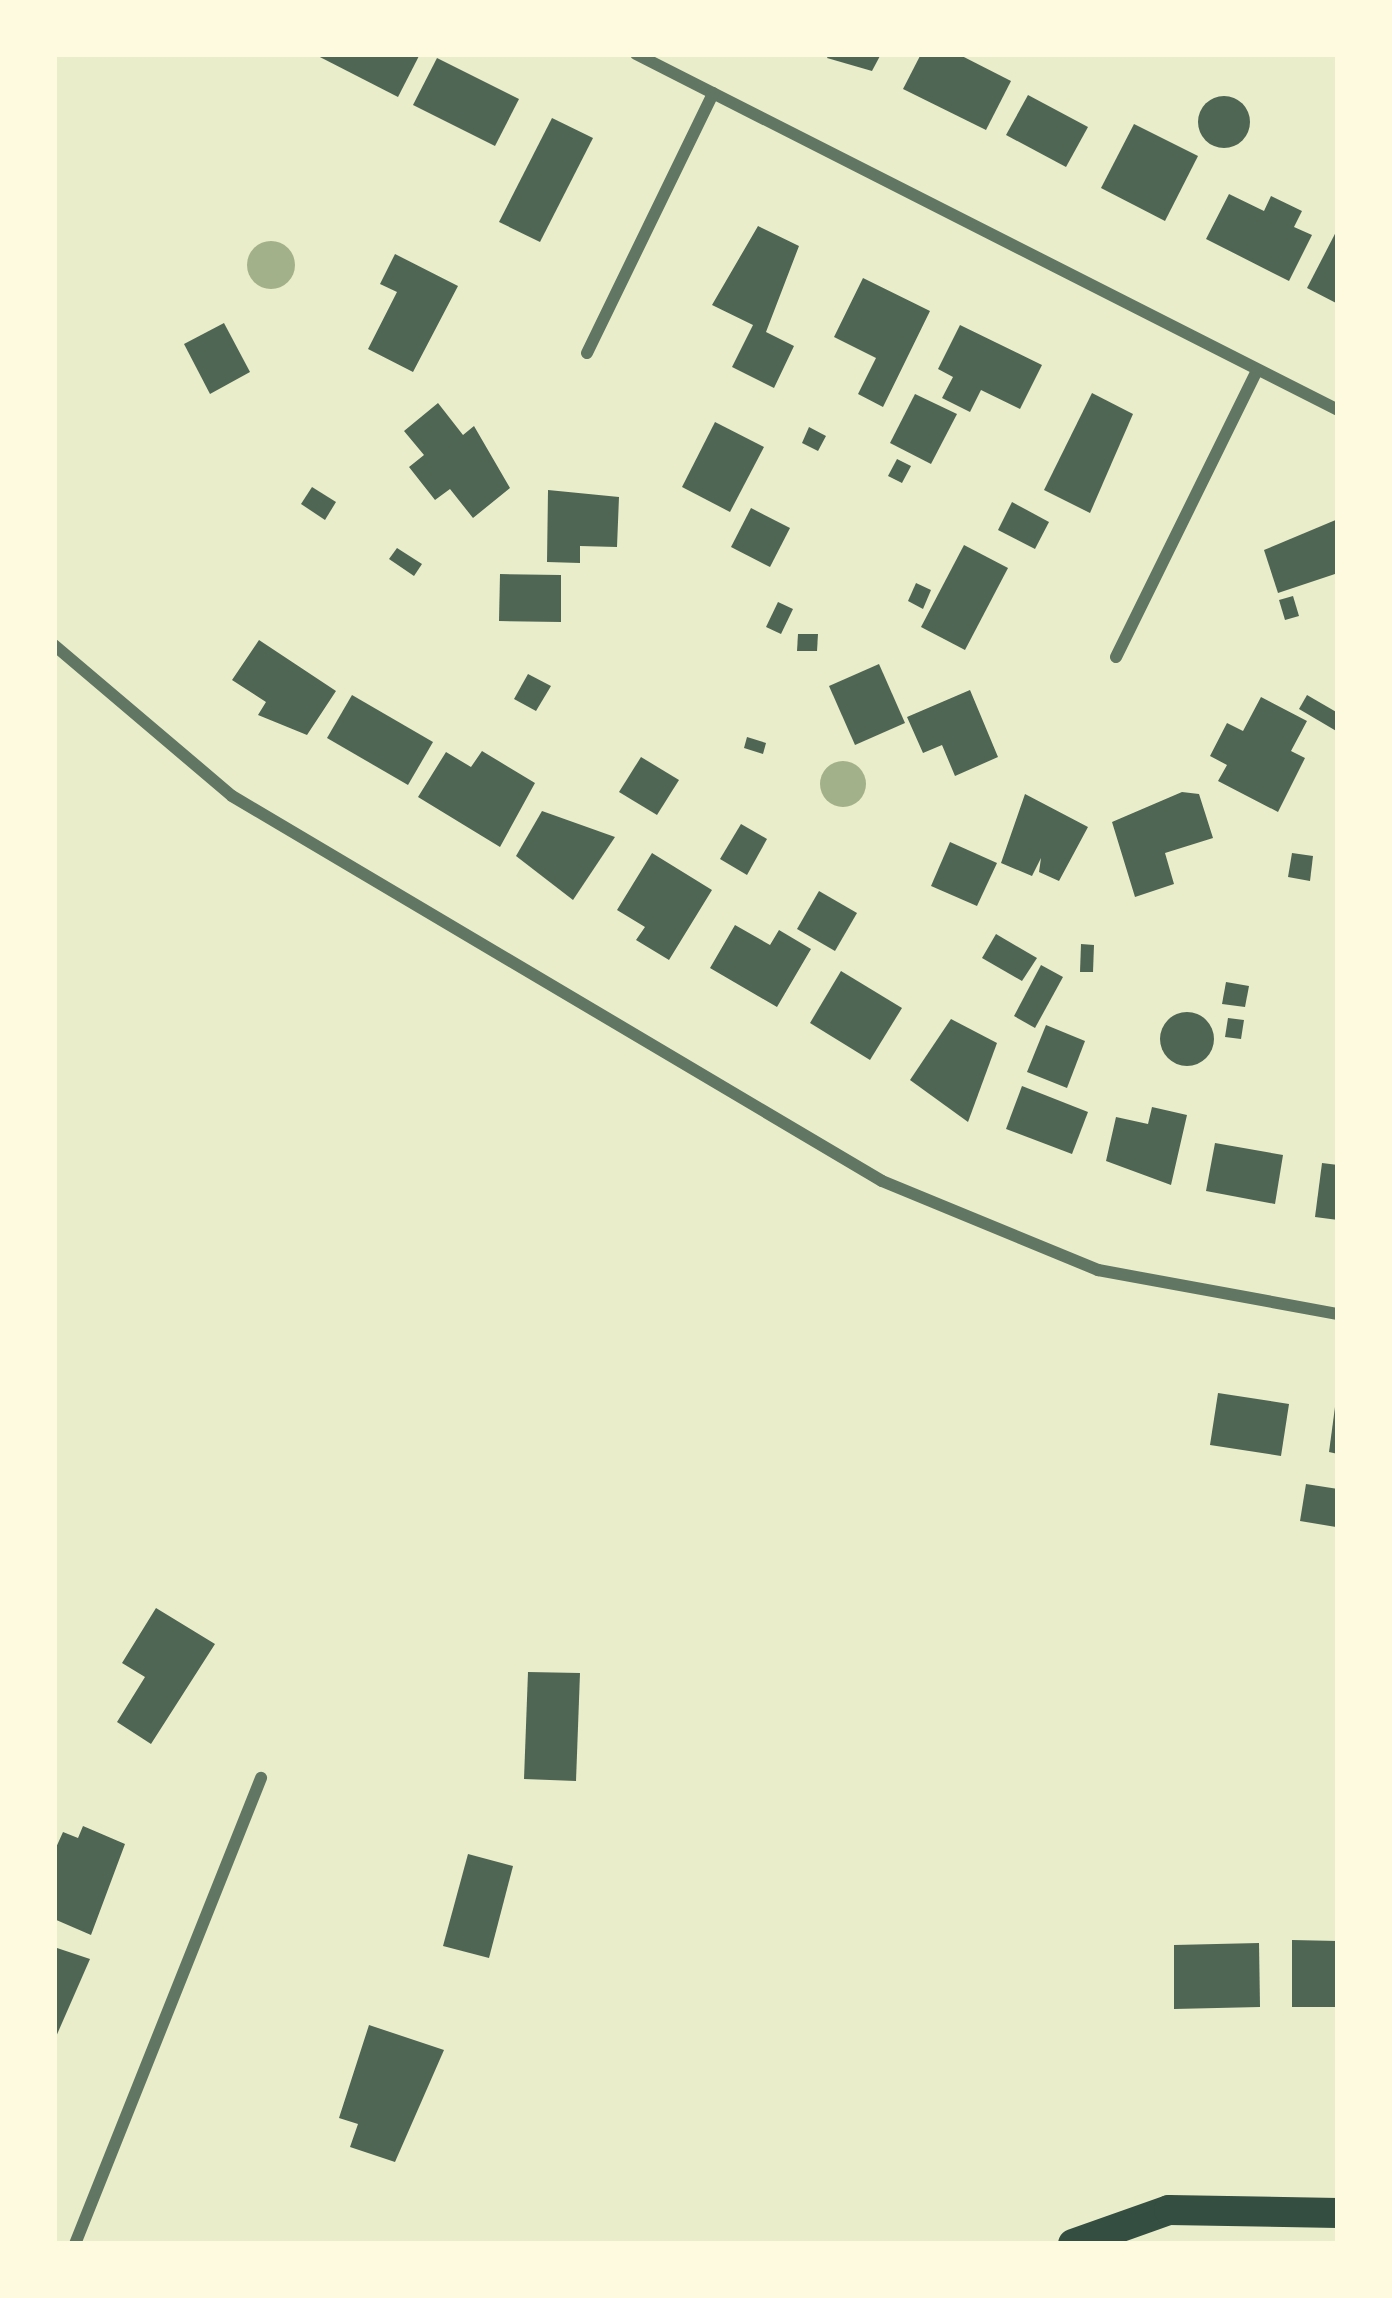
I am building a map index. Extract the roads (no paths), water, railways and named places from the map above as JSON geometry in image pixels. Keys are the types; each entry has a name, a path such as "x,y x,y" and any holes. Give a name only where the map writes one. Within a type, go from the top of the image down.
{"main road":[{"path":"1073,2244 1169,2210 1338,2213"}],"street":[{"path":"635,54 1338,410"},
{"path":"587,353 712,93"},
{"path":"1117,657 1257,370"},
{"path":"54,645 232,796 882,1181 1098,1270 1338,1314"},
{"path":"75,2244 261,1778"}]}
